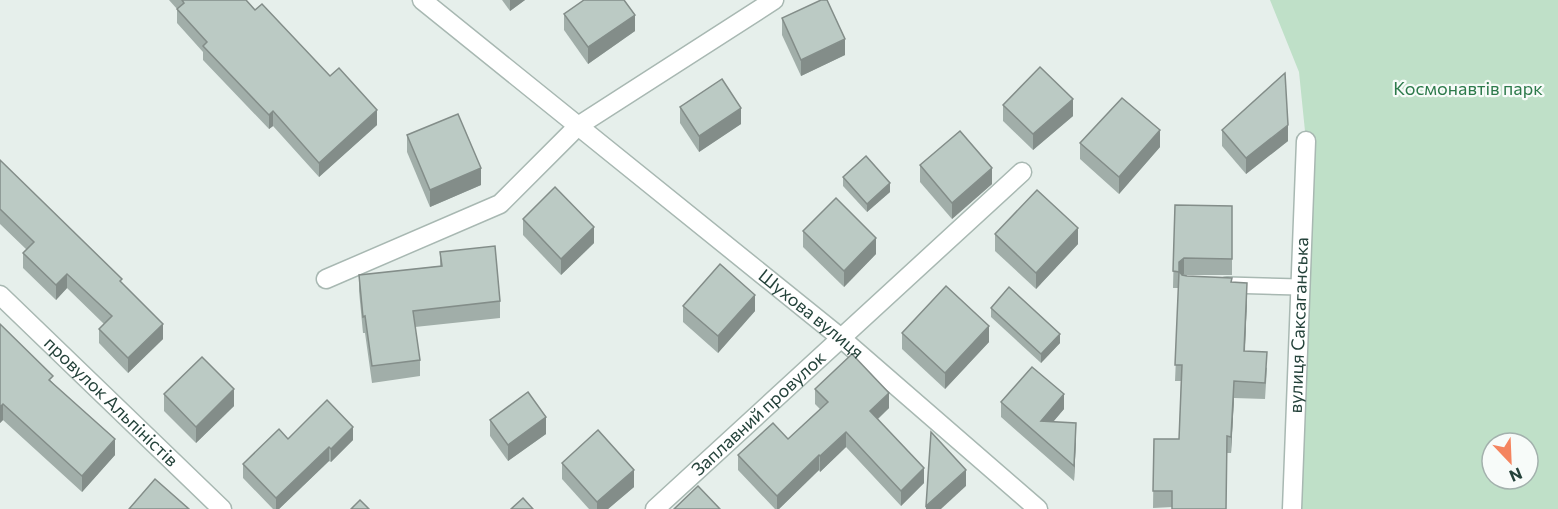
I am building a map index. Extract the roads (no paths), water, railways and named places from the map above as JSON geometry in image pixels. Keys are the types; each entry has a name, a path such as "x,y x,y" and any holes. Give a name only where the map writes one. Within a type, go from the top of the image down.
{"street":[{"name":"Шухова вулиця","path":"422,0 841,338 1038,509"},
{"path":"327,279 500,204 578,126 774,0"},
{"name":"вулиця Саксаганська","path":"1292,509 1305,141"},
{"name":"Заплавний провулок","path":"656,509 1022,172"},
{"name":"провулок Альпіністів","path":"0,295 222,509"}],"lane":[{"path":"1210,284 1299,287"}],"park label":[{"name":"Космонавтів парк","path":"1468,89"}]}
